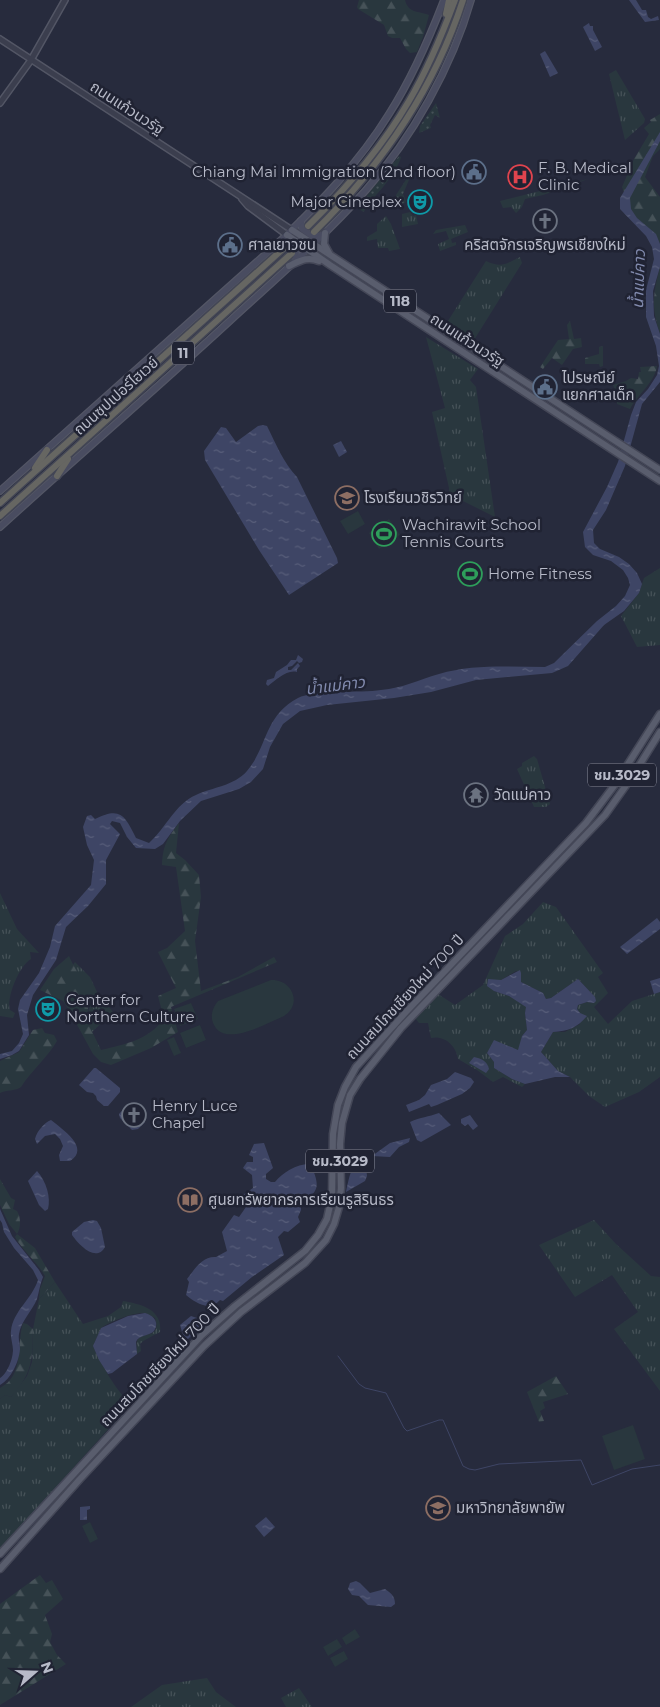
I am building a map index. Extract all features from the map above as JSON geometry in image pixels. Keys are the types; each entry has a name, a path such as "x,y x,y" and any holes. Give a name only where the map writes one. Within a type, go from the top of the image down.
{"highway":[{"path":"444,30 449,0"},
{"path":"308,226 346,187 396,122 417,86 444,30 454,0"},
{"path":"454,28 463,0"},
{"path":"314,232 367,175 398,132 425,90 454,28 470,0"},
{"name":"ถนนซุปเปอร์ไฮเวย์","path":"0,503 284,248"},
{"name":"ถนนซุปเปอร์ไฮเวย์","path":"0,516 292,253"},
{"path":"31,476 47,450"},
{"path":"57,476 73,451"}],"main road":[{"path":"0,491 317,206 356,160 389,115 416,66 444,0"},
{"path":"0,527 307,250 366,190 410,131 446,66 470,0"},
{"path":"301,221 302,229 312,236 323,234"},
{"name":"ถนนแก้วนวรัฐ","path":"289,232 313,244 660,470"},
{"name":"ถนนแก้วนวรัฐ","path":"289,232 307,250 660,481"},
{"path":"323,234 324,247 333,258"},
{"path":"278,243 284,242 296,251 296,260"},
{"path":"289,266 310,258 330,265"},
{"path":"493,372 497,364"},
{"name":"ถนนสมโภชเชียงใหม่ 700 ปี","path":"0,1554 202,1335 235,1306 305,1251 318,1235 327,1219 332,1196 332,1134 338,1105 356,1067 392,1026 586,823 614,786 660,714"},
{"name":"ถนนสมโภชเชียงใหม่ 700 ปี","path":"0,1569 80,1479 204,1346 241,1312 305,1263 326,1240 334,1224 339,1207 341,1188 340,1144 343,1117 350,1095 360,1079 401,1028 605,815 632,777 660,732"}],"street":[{"path":"0,103 31,60 65,0"},
{"name":"ถนนแก้วนวรัฐ","path":"0,39 240,197 251,202 289,232"}],"green space":[{"path":"359,0 405,0 411,9 429,15 417,52 410,53 400,38 388,36 384,25 358,9"},
{"path":"616,70 645,119 644,123 625,140 609,74"},
{"path":"436,103 440,118 435,115 430,125 431,128 419,133 420,126"},
{"path":"660,114 660,149 653,156 645,177 660,197 660,244 655,235 634,214 622,187 634,159 649,134 644,128 651,122 650,120"},
{"path":"399,156 401,157 399,163 384,185 367,204 362,206 366,207 364,212 357,208"},
{"path":"409,175 411,175 403,194 406,201 400,204 396,200 396,195"},
{"path":"588,179 543,195 525,199 522,207 516,213 511,207 503,208 500,201"},
{"path":"410,212 413,216 416,215 418,224 402,227 402,214"},
{"path":"386,216 400,249 389,251 388,248 378,248 377,239 367,241 367,237 377,231 377,224"},
{"path":"465,225 468,232 451,239 452,243 456,242 456,245 440,251 438,244 449,239 446,231 433,234 436,230"},
{"path":"520,257 522,263 474,340 446,324 486,261 500,265"},
{"path":"660,267 660,334 655,316 654,300"},
{"path":"570,321 574,339 581,338 582,347 573,349 562,365 552,358 543,369 540,367 558,340 569,339 567,325"},
{"path":"426,337 478,369 470,380 476,387 495,517 449,494 432,412 445,408"},
{"path":"603,346 603,366 600,367 599,364 585,364 585,358 599,354 599,347"},
{"path":"657,366 650,383 630,409 617,404 617,394 613,385 631,378 638,379 639,372 641,372 640,367"},
{"path":"358,511 365,524 348,534 340,521"},
{"name":"Wachirawit School Tennis Courts","path":"389,519 400,535 379,549 369,533"},
{"path":"660,568 660,645 637,647 621,616 639,593 644,578"},
{"path":"534,756 537,759 550,804 546,807 534,807 517,769 522,766 522,763"},
{"path":"179,823 176,853 199,875 201,897 195,941 201,991 238,977 274,957 277,962 171,1007 178,1032 151,1048 111,1065 101,1062 93,1054 63,1001 40,990 54,969 69,956 87,993 88,1009 86,1019 101,1050 136,1040 151,1032 164,1019 158,996 176,988 158,952 167,948 185,931 176,867 162,865 166,842"},
{"path":"0,893 17,929 39,953 30,952 31,959 22,968 14,983 9,1005 10,1010 15,1013 13,1018 0,1016"},
{"path":"543,902 556,907 603,973 598,977 608,993 594,1007 608,1024 632,1001 660,992 660,1077 639,1092 605,1107 589,1096 570,1077 558,1071 541,1052 553,1032 565,1032 580,1024 578,1005 587,1002 594,1003 593,995 578,979 551,998 546,999 543,993 521,982 521,973 516,971 501,980 494,991 509,996 527,1007 525,1013 527,1030 522,1036 519,1050 492,1046 487,1053 494,1062 494,1068 512,1079 525,1084 522,1087 503,1077 493,1082 458,1059 455,1049 449,1042 436,1037 431,1038 428,1023 419,1023 415,1018 438,994 455,1005 483,985 505,936 523,924"},
{"path":"75,962 90,977 98,994 113,1012 92,1032 86,1019 90,1006 73,965"},
{"path":"271,980 285,984 289,988 294,999 290,1011 284,1016 246,1032 226,1034 218,1030 213,1023 212,1014 213,1008 218,1001"},
{"path":"191,1003 198,1019 180,1026 174,1009"},
{"path":"200,1025 206,1040 186,1048 180,1033"},
{"path":"42,1028 45,1033 54,1035 57,1041 21,1087 0,1093 0,1061 19,1052 33,1030"},
{"path":"174,1037 181,1053 174,1056 167,1040"},
{"path":"0,1179 11,1198 15,1200 13,1209 17,1211 20,1222 17,1234 9,1224 0,1205"},
{"path":"594,1220 616,1244 651,1276 660,1277 660,1391 614,1329 638,1312 612,1275 575,1297 539,1245"},
{"path":"17,1234 35,1248 55,1282 39,1299 40,1289 45,1276 18,1242 15,1237"},
{"path":"55,1282 83,1324 108,1316 121,1307 123,1301 143,1306 154,1313 160,1324 160,1332 142,1342 140,1344 141,1351 137,1354 137,1341 139,1338 150,1334 156,1329 155,1318 145,1313 139,1313 115,1320 101,1328 93,1346 109,1377 131,1404 0,1549 0,1399 5,1395 11,1397 27,1376 32,1362 33,1329 39,1299"},
{"path":"23,1323 33,1329 30,1366 24,1380 11,1397 5,1395 0,1399 0,1388 8,1382 16,1368"},
{"path":"556,1376 568,1394 543,1402 545,1408 540,1411 544,1421 539,1422 527,1392"},
{"path":"633,1425 645,1459 614,1470 602,1436"},
{"path":"90,1522 98,1539 90,1543 82,1526"},
{"path":"40,1575 46,1583 52,1580 63,1599 45,1615 52,1634 50,1642 57,1655 66,1664 0,1705 0,1604"},
{"path":"355,1629 360,1637 346,1645 342,1638"},
{"path":"337,1639 342,1647 328,1656 323,1647"},
{"path":"344,1651 348,1659 335,1667 330,1658"},
{"path":"207,1678 216,1692 236,1707 131,1707 162,1685"},
{"path":"299,1688 312,1707 286,1707 281,1698"}],"water":[{"path":"629,0 636,0 642,10 646,10 648,17 651,19 658,16 659,20 645,22"},
{"path":"589,23 590,26 593,26 593,30 602,47 595,51 583,27"},
{"path":"545,51 558,73 550,77 540,54"},
{"path":"660,132 660,141 630,198 631,209 637,218 656,234 660,244 660,267 653,291 654,316 660,334 660,382 642,404 625,466 606,510 593,530 594,543 600,549 619,557 637,573 642,584 639,593 624,611 604,625 568,666 552,673 476,680 431,692 327,705 300,711 283,724 270,747 263,769 251,782 239,789 201,801 180,821 163,844 155,849 136,848 127,837 120,823 112,821 110,824 120,834 106,860 106,884 88,906 66,927 56,960 33,995 27,1015 29,1035 19,1051 0,1059 0,1054 12,1051 19,1043 23,1034 18,1009 20,1000 39,973 50,947 55,926 91,885 94,860 87,845 83,827 87,816 91,815 95,819 111,813 121,815 129,824 136,838 149,843 182,804 196,795 230,783 242,776 259,752 272,722 287,705 298,698 315,694 389,689 439,674 465,669 545,667 554,663 625,596 630,585 623,570 611,561 593,555 585,547 583,532 618,462 636,402 657,375 659,366 656,346 646,317 646,290 654,259 652,247 646,236 620,209 620,198"},
{"path":"258,426 267,426 284,459 297,477 338,563 289,595 259,550 205,460 204,451 221,427 226,428 236,442"},
{"path":"341,441 347,452 339,457 333,445"},
{"path":"298,655 303,659 302,662 299,663 297,661 288,667 288,670 291,670 298,663 300,666 297,672 289,672 268,686 266,684 267,680 274,678 276,672 291,660 296,660"},
{"path":"657,918 660,922 660,929 627,954 620,947"},
{"path":"520,970 521,982 543,993 546,999 551,998 578,979 595,997 596,1001 594,1003 587,1002 578,1005 577,1009 580,1013 587,1016 572,1028 553,1032 541,1052 558,1071 570,1077 555,1077 525,1084 512,1079 494,1068 494,1062 487,1053 494,1040 518,1050 522,1036 527,1030 526,1007 509,996 494,991 487,986 488,979 501,980"},
{"path":"660,978 660,992 654,994 650,981"},
{"path":"474,1057 487,1064 489,1069 486,1073 469,1063"},
{"path":"94,1068 120,1088 120,1092 108,1106 104,1106 93,1093 87,1092 79,1085"},
{"path":"455,1072 471,1078 474,1082 470,1088 462,1094 437,1105 431,1107 429,1104 409,1112 406,1105 419,1100 425,1095 431,1085 447,1079"},
{"path":"128,1104 143,1110 145,1122 138,1129 132,1130 120,1118 119,1114"},
{"path":"439,1113 451,1125 421,1142 417,1140 410,1122"},
{"path":"470,1115 478,1126 473,1130 468,1124 465,1126 461,1123 461,1119"},
{"path":"51,1120 76,1145 76,1156 70,1161 60,1161 59,1155 63,1146 55,1134 45,1136 37,1144 35,1139 37,1133 43,1125"},
{"path":"410,1138 409,1142 399,1147 390,1157 372,1156 390,1143"},
{"path":"264,1143 273,1168 266,1174 266,1179 275,1182 291,1169 311,1164 317,1182 315,1191 301,1204 298,1217 300,1222 288,1232 284,1231 278,1237 284,1255 252,1277 223,1301 220,1300 216,1304 207,1306 203,1305 186,1295 189,1282 187,1279 203,1261 227,1251 222,1232 234,1215 239,1217 246,1207 241,1204 240,1197 253,1188 252,1175 243,1168 247,1162 253,1162 253,1157 249,1155 254,1144"},
{"path":"365,1158 367,1176 365,1181 346,1192 354,1167 360,1160"},
{"path":"37,1171 43,1179 48,1194 49,1204 48,1209 45,1211 39,1205 28,1181"},
{"path":"0,1209 12,1236 43,1277 37,1299 20,1329 20,1349 16,1365 8,1379 0,1385 0,1378 7,1370 12,1358 12,1324 38,1280 33,1270 14,1248 4,1232 0,1220"},
{"path":"97,1221 101,1228 105,1247 97,1253 88,1251 72,1235 72,1232 84,1222"},
{"path":"145,1313 155,1319 156,1328 150,1334 137,1340 137,1354 108,1374 93,1346 101,1328 128,1316"},
{"path":"191,1316 206,1321 185,1342 180,1325"},
{"path":"90,1506 90,1509 87,1510 87,1520 80,1520 80,1507"},
{"path":"266,1517 275,1527 264,1537 255,1526"},
{"path":"356,1581 370,1593 385,1589 392,1595 395,1604 391,1607 368,1605 359,1596 352,1595 348,1589 350,1583"}],"waterway":[{"path":"338,1356 359,1384 365,1388 386,1393 407,1431 443,1420 463,1466 469,1469 475,1470 499,1464 581,1460 592,1485 632,1469 660,1465"}],"place":[{"name":"Chiang Mai Immigration (2nd floor)","path":"474,172"},
{"name":"F. B. Medical Clinic","path":"520,177"},
{"name":"Major Cineplex","path":"420,202"},
{"name":"คริสตจักรเจริญพรเชียงใหม่","path":"545,221"},
{"name":"ศาลเยาวชน","path":"230,245"},
{"name":"ไปรษณีย์ แยกศาลเด็ก","path":"545,387"},
{"name":"โรงเรียนวชิรวิทย์","path":"347,498"},
{"name":"Wachirawit School Tennis Courts","path":"384,534"},
{"name":"Home Fitness","path":"470,574"},
{"name":"วัดแม่คาว","path":"476,795"},
{"name":"Center for Northern Culture","path":"48,1009"},
{"name":"Henry Luce Chapel","path":"134,1115"},
{"name":"ศูนยทรัพยากรการเรียนรูสิรินธร","path":"190,1200"},
{"name":"มหาวิทยาลัยพายัพ","path":"438,1508"}],"water label":[{"name":"น้ำแม่คาว","path":"638,279"},
{"name":"น้ำแม่คาว","path":"335,685"}]}
